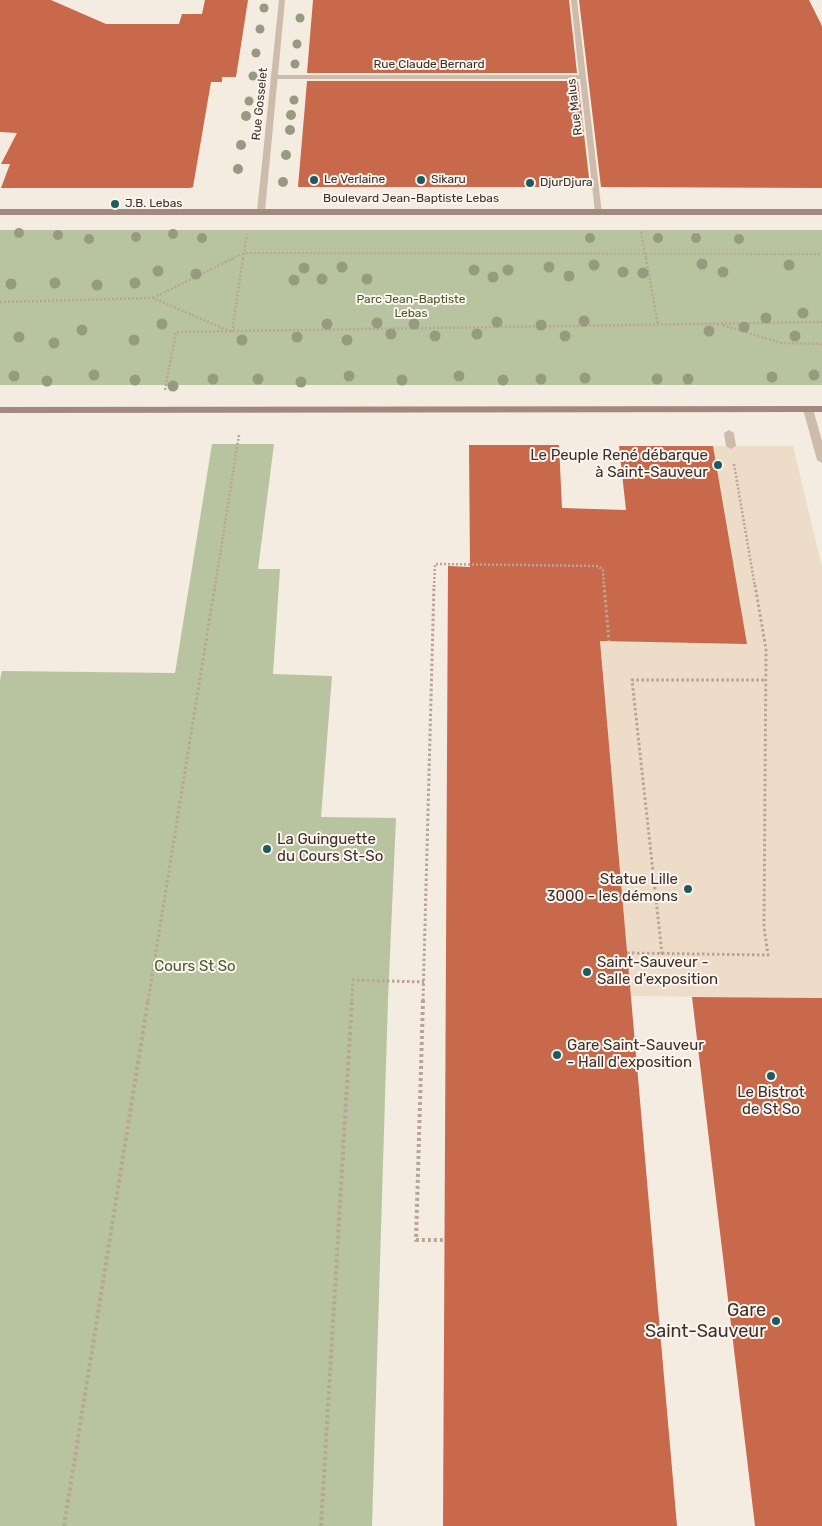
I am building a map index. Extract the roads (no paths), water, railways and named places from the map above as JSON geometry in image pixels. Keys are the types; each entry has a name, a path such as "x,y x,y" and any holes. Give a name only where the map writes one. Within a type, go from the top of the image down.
{"main road":[{"name":"Boulevard Jean-Baptiste Lebas","path":"0,212 822,212"},
{"path":"0,410 822,409"}],"street":[{"name":"Rue Gosselet","path":"261,211 282,0"},
{"name":"Rue Malus","path":"574,0 599,212"},
{"name":"Rue Claude Bernard","path":"274,77 583,77"},
{"path":"808,409 822,460"},
{"path":"729,433 731,446"}],"place":[{"name":"Le Verlaine","path":"314,180"},
{"name":"Sikaru","path":"421,180"},
{"name":"DjurDjura","path":"530,183"},
{"name":"J.B. Lebas","path":"115,204"},
{"name":"Le Peuple René débarque à Saint-Sauveur","path":"718,465"},
{"name":"La Guinguette du Cours St-So","path":"267,849"},
{"name":"Statue Lille 3000 - les démons","path":"688,889"},
{"name":"Saint-Sauveur - Salle d'exposition","path":"587,972"},
{"name":"Gare Saint-Sauveur - Hall d'exposition","path":"557,1055"},
{"name":"Le Bistrot de St So","path":"771,1076"},
{"name":"Gare Saint-Sauveur","path":"776,1321"}],"park label":[{"name":"Parc Jean-Baptiste Lebas","path":"411,307"},
{"name":"Cours St So","path":"195,967"}]}
